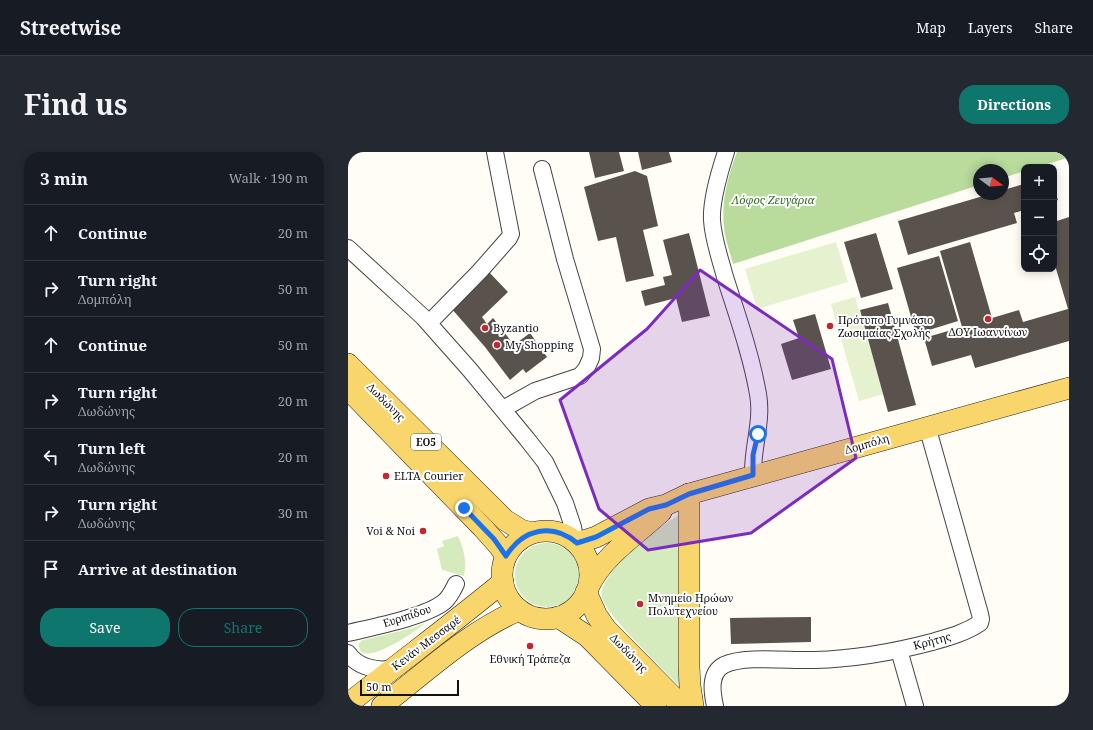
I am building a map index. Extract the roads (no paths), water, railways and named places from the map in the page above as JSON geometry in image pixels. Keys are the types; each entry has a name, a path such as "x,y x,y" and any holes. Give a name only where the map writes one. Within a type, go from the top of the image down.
{"main road":[{"name":"Δωδώνης","path":"348,364 505,520 521,530 532,533"},
{"name":"Δομπόλη","path":"666,505 689,494 753,475 1069,388"},
{"name":"Δωδώνης","path":"348,389 483,528 500,546 506,556 514,544 522,538 532,533 541,531 551,531 562,534 575,542 586,557 589,565 590,578 588,589 597,616 606,629 682,706"},
{"path":"689,494 689,667 690,686 694,706"},
{"path":"506,556 503,565 503,582 510,601 519,610 532,617 548,619 558,617 570,612 576,607 588,589 594,576 605,562 662,511 666,505"},
{"path":"575,542 596,537 649,509 666,505"},
{"name":"Κενάν Μεσσαρέ","path":"348,704 503,582"},
{"name":"Κενάν Μεσσαρέ","path":"382,706 464,641 493,622 519,610"},
{"name":"Δωδώνης","path":"558,617 587,636 656,706"}],"street":[{"path":"429,323 480,271 511,234 495,152"},
{"path":"726,152 712,219 714,233 751,365 760,406 753,455 753,475"},
{"path":"503,409 534,391 580,376 586,369 591,358 592,349 565,259 542,169"},
{"path":"348,248 429,323 503,409 545,462 572,520 575,542"},
{"name":"Κρήτης","path":"715,706 713,690 714,675 720,668 733,662 753,660 816,660 852,657 899,650 956,635 973,628 980,623 981,619 927,426"},
{"name":"Ευριπίδου","path":"348,633 426,612 446,601 456,584"},
{"path":"899,650 915,706"},
{"path":"348,653 353,660 369,667 382,669 393,668"}],"place":[{"name":"ΔΟΥ Ιωαννίνων","path":"988,319"},
{"name":"Πρότυπο Γυμνάσιο Ζωσιμαίας Σχολής","path":"830,326"},
{"name":"Byzantio","path":"485,328"},
{"name":"My Shopping","path":"497,345"},
{"name":"ELTA Courier","path":"386,476"},
{"name":"Voi & Noi","path":"423,531"},
{"name":"Μνημείο Ηρώων Πολυτεχνείου","path":"640,604"},
{"name":"Εθνική Τράπεζα","path":"530,646"}],"park label":[{"name":"Λόφος Ζευγάρια","path":"773,200"}]}
